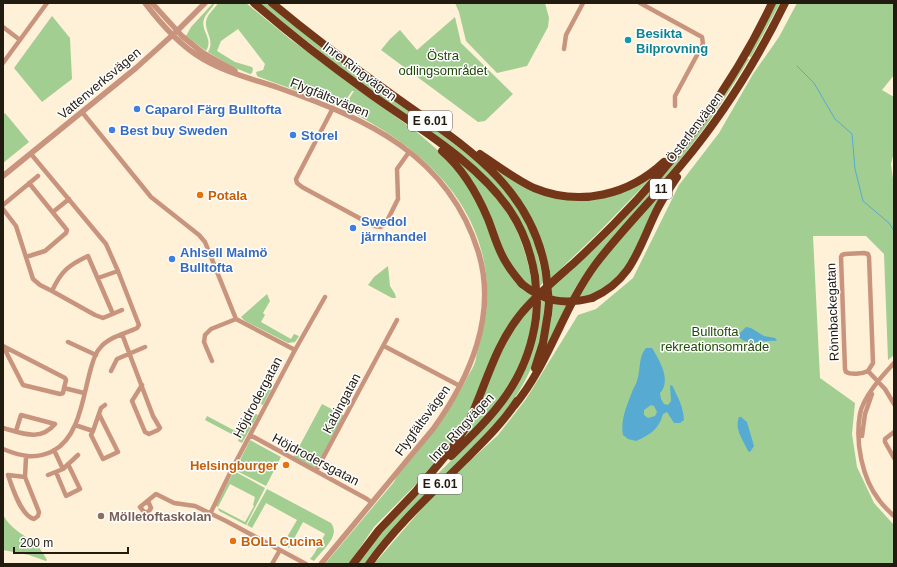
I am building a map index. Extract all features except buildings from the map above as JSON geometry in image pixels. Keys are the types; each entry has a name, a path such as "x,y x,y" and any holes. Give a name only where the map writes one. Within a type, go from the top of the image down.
{"highway":[{"path":"250,3 283,28"},
{"name":"Inre Ringvägen","path":"254,3 283,28 403,118 461,159 483,178 510,210 520,229 528,248 535,277 537,303 536,317 527,359 502,403 379,530 354,564"},
{"name":"Inre Ringvägen","path":"272,3 364,75 424,117 484,164 510,190 525,213 536,236 544,259 548,313 538,362 525,387 514,406 487,438 404,521 368,564"},
{"name":"Österlenvägen","path":"417,490 452,448 464,430 476,406 495,356 510,328 533,300 631,206 686,141 711,107 745,53 772,3"},
{"name":"Österlenvägen","path":"514,406 525,392 541,366 568,310 585,280 614,241 683,162 734,94 785,3"},
{"path":"403,118 445,154 464,175 481,203 500,252 522,284 541,296 558,301 581,301 605,292 616,284 631,265 668,190 734,94"},
{"path":"424,117 513,176 546,192 571,197 601,195 627,188 641,180 661,165 686,141"}],"street":[{"path":"3,63 47,3"},
{"path":"145,3 175,33"},
{"path":"152,3 175,33"},
{"name":"Vattenverksvägen","path":"3,176 136,68 175,33 205,3"},
{"path":"564,49 566,35 583,3"},
{"path":"640,3 702,37 703,44 675,96 675,106"},
{"path":"3,27 20,40"},
{"name":"Flygfältsvägen","path":"175,33 186,46 210,63 243,78 252,79 333,108 368,124 390,137 418,159 447,189 461,210 472,233 481,259 485,285 484,310 479,338 460,386 433,428 321,564"},
{"path":"333,108 296,178 297,183 302,187 374,226 381,227 386,223 398,199 397,169 409,152"},
{"path":"82,112 151,197 199,235 205,242 236,319 211,329 204,335 204,342 212,361"},
{"path":"3,449 18,456 41,456 54,450 66,440 75,425 96,355 100,348 104,344 122,334 137,328 139,323 106,244 31,154"},
{"path":"3,205 38,176"},
{"path":"26,257 44,251 66,233 67,229 29,183"},
{"path":"53,212 69,199"},
{"path":"3,209 15,224 33,279 40,286 103,318 122,310"},
{"name":"Rönnbackegatan","path":"864,253 868,254 869,257 873,363 868,371 864,373 849,373 846,372 845,369 841,257 845,254 864,253"},
{"path":"52,291 58,277 65,270 88,256 113,314"},
{"path":"98,278 118,270"},
{"path":"295,350 325,297"},
{"name":"Höjdrodergatan","path":"210,514 295,350 236,319"},
{"name":"Kabingatan","path":"316,471 397,320"},
{"path":"122,334 160,428 149,434 145,432 132,401 142,386"},
{"path":"68,342 96,355"},
{"path":"3,346 65,378 64,388 63,393 60,394 23,385 3,346"},
{"path":"384,346 460,386"},
{"path":"111,371 117,359 145,347"},
{"path":"894,363 874,387 865,414 862,431 861,455 866,476 871,487 878,499 894,516"},
{"path":"868,371 892,397 894,404"},
{"path":"64,388 84,393"},
{"path":"99,414 118,452 103,459 91,435 99,414 105,405"},
{"path":"3,428 31,435 38,435 48,432 55,424 21,415 16,431"},
{"path":"75,425 93,431"},
{"path":"894,432 884,439 894,458"},
{"name":"Höjdrodersgatan","path":"250,435 372,503"},
{"path":"54,450 62,469"},
{"path":"48,475 62,469 78,455"},
{"path":"25,477 8,475 21,508 28,516 34,519 38,516 39,512 25,477 26,457"},
{"path":"56,472 66,496 80,489 68,464"},
{"path":"148,501 156,494 174,503 195,506 306,564"},
{"path":"272,564 280,550"}],"green space":[{"path":"213,3 215,3 205,17 203,23 208,38 208,46 206,51 186,36 191,27"},
{"path":"218,3 246,3 290,39 418,133 448,159 470,187 498,250 533,295 524,305 455,439 432,468 374,527 349,564 325,564 394,482 397,476 434,430 451,406 473,367 486,316 487,303 485,269 477,238 464,209 446,184 425,162 400,141 343,108 354,91 352,91 341,107 257,76 256,72 263,70 265,64 238,29 221,41 217,51 235,62 252,67 252,73 250,74 233,67 208,52 211,43 206,22 208,16"},
{"path":"258,3 268,3 479,163 513,199 533,236 544,281 539,288 534,259 498,190"},
{"path":"455,3 545,3 549,18 548,27 527,66 497,73 466,41 459,12"},
{"path":"775,3 780,3 751,57 747,56"},
{"name":"Bulltofta rekreationsområde","path":"797,3 894,3 894,75 882,90 894,97 894,152 891,164 894,186 894,355 888,360 884,254 866,236 813,236 820,378 855,403 852,434 857,467 874,503 894,525 894,564 374,564 437,491 498,435 526,399 578,315 596,309 633,278 679,185 719,133 753,74 779,37"},
{"path":"52,16 70,38 72,79 42,102 14,68"},
{"name":"Östra odlingsområdet","path":"455,17 461,43 513,94 485,121 478,122 381,50 400,30 417,50"},
{"path":"746,58 749,59 699,135 677,164 602,250 579,282 569,299 551,297 551,286 624,216"},
{"path":"5,113 29,142 3,163 3,115"},
{"path":"455,159 486,186 508,215 524,248 533,289 513,271"},
{"path":"487,162 525,185 592,198 655,174 596,235 550,279 542,245 529,215 511,187"},
{"path":"670,182 630,263 603,291 577,299 593,271"},
{"path":"388,266 390,286 396,298 392,298 368,285 374,277"},
{"path":"267,294 270,301 263,313 265,315 261,322 291,339 294,334 299,336 295,342 288,343 245,321 241,317"},
{"path":"541,298 545,300 543,329 527,378 519,392 510,405 478,442 392,530 364,564 357,564 381,532 474,437 512,393"},
{"path":"551,302 567,304 543,357"},
{"path":"533,304 527,346 520,366 513,379 496,403 457,447 511,333"},
{"path":"264,384 272,388 263,405 255,401"},
{"path":"322,404 345,416 316,470 293,458"},
{"path":"252,412 258,415 242,443 238,441 239,438 205,420 207,416 241,434"},
{"path":"250,440 281,457 266,486 235,470"},
{"path":"234,471 265,488 246,525 219,511 218,508 245,522 254,506 255,497 230,484 218,507 216,506"},
{"path":"267,489 331,523 334,533 332,538 326,548 314,561 310,559 325,534 303,522 289,548 283,544 297,520 266,503 252,528 247,525"},
{"path":"3,515 14,528 37,545 46,558 46,561 29,555 3,550"}],"water":[{"path":"746,327 751,328 764,336 775,338 777,341 746,342 738,336"},
{"path":"646,348 652,348 661,364 665,376 665,382 660,393 661,399 664,404 668,405 671,401 670,386 672,385 681,406 684,420 680,423 674,423 667,412 663,414 659,424 653,431 636,441 628,439 623,435 622,424 626,408 637,381 643,352","holes":["651,405 654,406 657,412 655,416 648,418 644,415 644,410"]},
{"path":"739,417 747,422 754,446 750,452 748,451 738,430"}],"waterway":[{"path":"797,66 814,83 835,119 852,134 855,169 863,201 889,223 894,231"}],"place":[{"name":"Besikta Bilprovning","path":"628,40"},
{"name":"Caparol Färg Bulltofta","path":"137,109"},
{"name":"Best buy Sweden","path":"112,130"},
{"name":"Storel","path":"293,135"},
{"name":"Potala","path":"200,195"},
{"name":"Swedol järnhandel","path":"353,228"},
{"name":"Ahlsell Malmö Bulltofta","path":"172,259"},
{"name":"Helsingburger","path":"286,465"},
{"name":"Mölletoftaskolan","path":"101,516"},
{"name":"BOLL Cucina","path":"233,541"}]}
